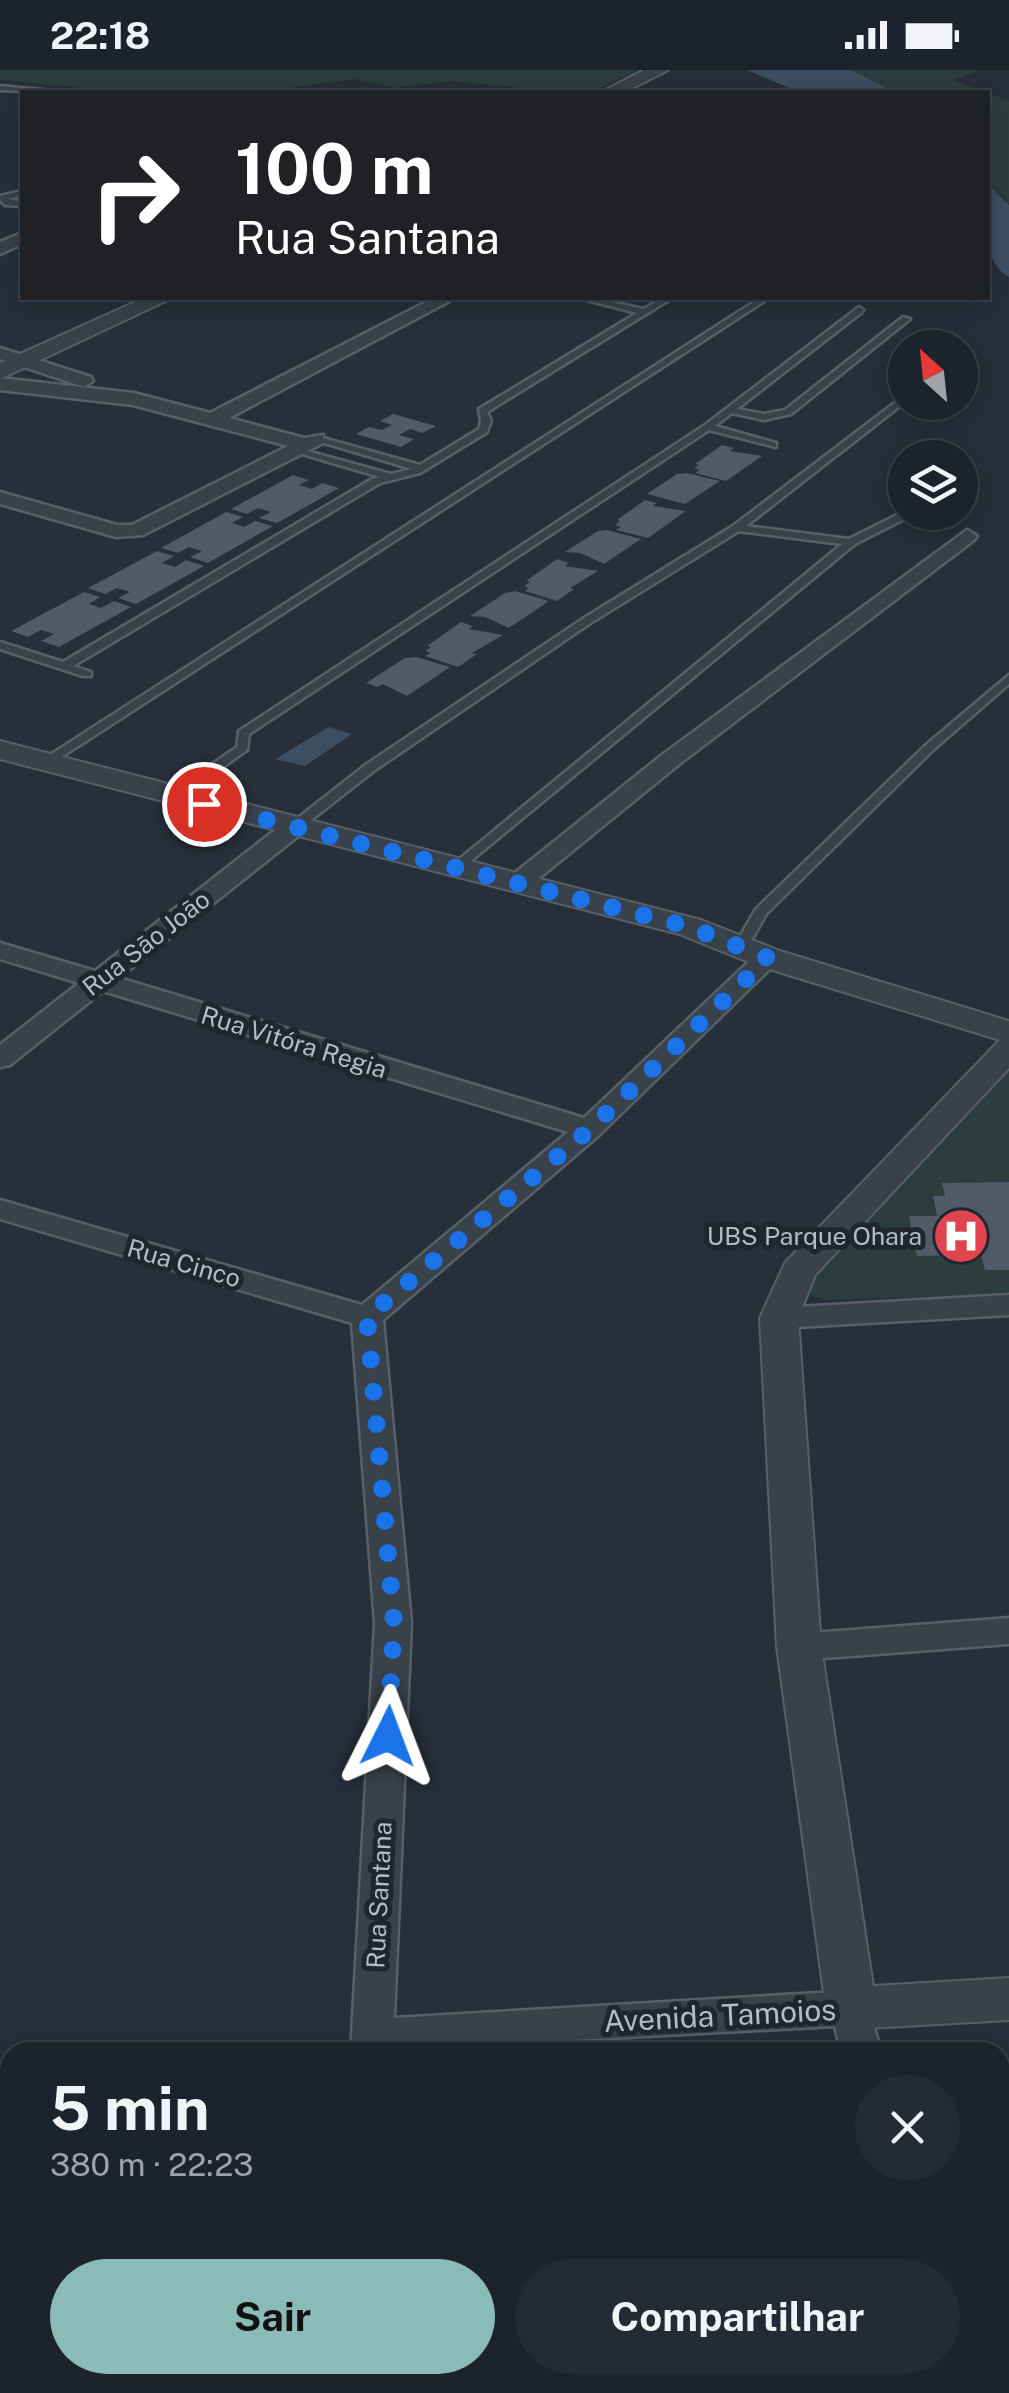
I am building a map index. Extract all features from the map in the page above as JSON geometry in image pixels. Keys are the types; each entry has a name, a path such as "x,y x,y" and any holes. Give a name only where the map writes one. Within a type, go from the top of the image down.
{"street":[{"path":"617,90 659,70"},
{"path":"0,372 158,300"},
{"path":"216,418 442,300"},
{"path":"0,352 134,398 306,444"},
{"path":"0,384 134,398"},
{"path":"0,498 116,531 147,528 306,444"},
{"path":"519,882 670,760 967,536"},
{"path":"0,750 690,927 755,953 1009,1032"},
{"name":"Rua São João","path":"0,1059 293,828"},
{"name":"Rua Vitóra Regia","path":"0,951 94,983 589,1130"},
{"path":"367,1317 589,1130 755,953"},
{"path":"856,2030 799,1647 779,1318 798,1270 1009,1048"},
{"name":"Rua Cinco","path":"0,1209 367,1317"},
{"path":"779,1318 1009,1304"},
{"name":"Rua Santana","path":"367,1317 394,1623 372,2042"},
{"path":"799,1647 1009,1630"},
{"name":"Avenida Tamoios","path":"441,2042 856,2030 1009,1999"}],"lane":[{"path":"593,300 646,312"},
{"path":"64,666 390,476 421,468 484,430 482,411 665,300"},
{"path":"45,762 761,300"},
{"path":"174,796 243,748 242,733 708,428 859,310"},
{"path":"730,410 764,417 788,412 906,320"},
{"path":"293,828 371,767 552,644 737,528 888,411"},
{"path":"708,428 773,445"},
{"path":"306,444 421,468"},
{"path":"306,444 390,476"},
{"path":"457,866 850,542 888,523"},
{"path":"737,528 850,542"},
{"path":"0,645 87,674"},
{"path":"755,953 761,912 930,747 1009,678"}],"shaded area":[{"path":"0,70 639,70 594,90 521,90 449,81 394,88 355,79 276,90 103,90 0,80"},
{"path":"851,70 982,70 953,80 980,90 891,90"},
{"path":"990,94 1009,101 1009,205 990,186"},
{"path":"1009,1067 1009,1294 825,1300 802,1292 811,1267"}],"water":[{"path":"747,70 851,70 891,90 794,90"},
{"path":"990,186 1009,205 1009,277 993,260"},
{"path":"329,727 352,734 305,766 275,759"}],"building":[{"path":"393,414 436,426 423,433 410,429 399,435 414,439 401,447 356,434 369,427 382,430 392,425 380,421"},
{"path":"722,445 734,448 730,451 762,456 726,481 695,473 700,470 694,468 699,465 695,464"},
{"path":"677,474 720,481 685,504 647,494"},
{"path":"293,475 309,480 299,485 312,489 322,483 339,488 277,523 259,518 271,512 258,508 247,514 231,509"},
{"path":"645,500 657,503 653,506 686,511 648,538 616,530 621,527 615,525 620,521 617,520"},
{"path":"226,512 243,517 232,523 244,527 255,521 273,526 208,563 190,557 202,551 189,547 178,553 161,548"},
{"path":"598,531 641,539 604,564 580,553 565,552"},
{"path":"157,551 174,556 162,563 175,567 186,560 204,566 136,604 118,598 130,592 117,588 105,594 88,588"},
{"path":"557,559 569,563 565,566 598,571 557,601 525,591 529,588 524,586 530,582 526,581"},
{"path":"515,591 549,601 509,628 485,617 470,616 505,593"},
{"path":"84,592 100,597 89,604 101,608 114,601 131,607 59,647 41,641 54,634 41,630 28,637 11,631"},
{"path":"461,622 473,626 469,629 503,635 472,653 477,654 458,667 425,656 431,653 425,651 431,647 427,646"},
{"path":"416,657 450,667 407,696 383,684 378,687 366,683 405,658"},
{"name":"UBS Parque Ohara","path":"1009,1182 1009,1270 985,1270 981,1255 917,1256 909,1216 937,1216 933,1196 945,1196 942,1183"}],"place":[{"name":"UBS Parque Ohara","path":"961,1236"}],"route":[{"path":"204,804 690,927 768,958 589,1130 367,1317 394,1623 388,1736"}]}
